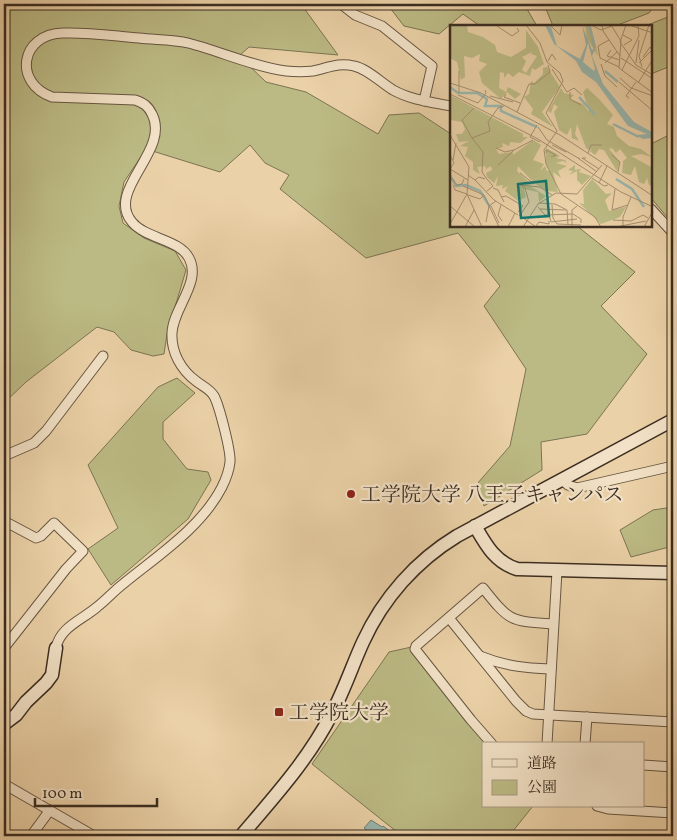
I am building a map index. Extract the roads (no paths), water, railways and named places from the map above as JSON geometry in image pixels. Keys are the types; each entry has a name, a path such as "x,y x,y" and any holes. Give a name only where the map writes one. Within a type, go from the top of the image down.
{"street":[{"path":"341,4 355,16 382,26 432,66 424,102"},
{"path":"6,718 46,684 52,675 57,641 71,625 96,608 169,548 195,523 220,490 227,475 230,460 213,396 207,388 195,380 179,364 173,344 173,323 191,280 191,262 183,250 137,227 131,221 128,214 126,205 130,187 155,138 154,119 149,108 135,100 52,97 42,93 30,78 27,70 27,61 34,43 42,37 52,34 75,33 185,42 287,71 313,71 336,64 344,64 356,66 393,90 424,102 450,106"},
{"path":"652,210 673,233"},
{"path":"4,456 34,443 103,356"},
{"path":"241,836 300,765 318,738 335,708 378,614 393,593 416,567 441,546 474,526 673,420"},
{"path":"561,479 568,485 577,488 673,466"},
{"path":"4,521 36,538 41,536 54,523 83,551 66,569 4,648"},
{"path":"474,526 493,555 502,563 517,569 673,573"},
{"path":"547,742 557,571"},
{"path":"490,742 415,649 416,646 484,588 502,612 514,620 553,624"},
{"path":"450,618 520,706 533,714 673,722"},
{"path":"480,656 517,668 551,669"},
{"path":"585,742 586,717"},
{"path":"644,765 673,767"},
{"path":"4,784 89,835"},
{"path":"602,808 608,810 673,813"},
{"path":"31,836 50,810"}],"water":[{"path":"371,820 397,836 375,836 364,828"}],"place":[{"name":"工学院大学 八王子キャンパス","path":"351,494"},
{"name":"工学院大学","path":"279,712"}]}
